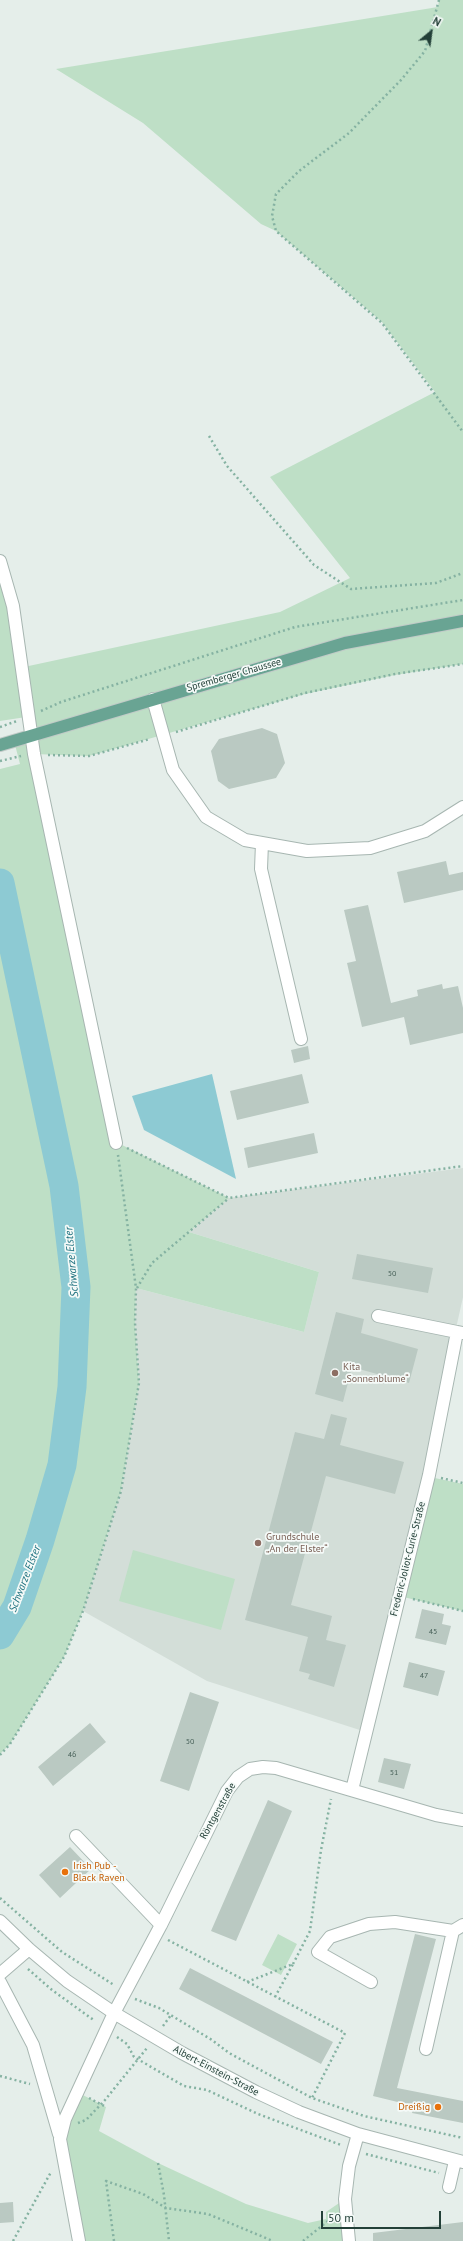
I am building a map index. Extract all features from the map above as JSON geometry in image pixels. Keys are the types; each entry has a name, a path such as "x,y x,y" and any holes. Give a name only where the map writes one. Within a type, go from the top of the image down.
{"main road":[{"name":"Spremberger Chaussee","path":"4,744 345,643 463,621"}],"street":[{"path":"0,561 14,606 31,735 116,1142"},
{"path":"153,699 173,770 206,818 245,840 306,851 370,848 425,831 463,807"},
{"path":"262,843 261,869 301,1039"},
{"path":"378,1316 460,1332"},
{"name":"Frederic-Joliot-Curie-Straße","path":"352,1790 429,1475 460,1332"},
{"name":"Röntgenstraße","path":"61,2138 69,2109 114,2012 124,1992 165,1929 227,1791 238,1777 250,1769 263,1767 276,1768 436,1815 463,1820"},
{"path":"76,1836 165,1929"},
{"name":"Albert-Einstein-Straße","path":"0,1921 29,1949 67,1981 114,2012 182,2053 256,2092 300,2112 358,2134 459,2161"},
{"path":"371,1982 318,1952 330,1937 369,1924 395,1922 458,1928 426,2049"},
{"path":"0,1974 29,1949"},
{"path":"0,1982 33,2045 48,2089 61,2138 72,2192 79,2241"},
{"path":"349,2241 345,2204 350,2166 358,2134"},
{"path":"450,2187 459,2161"}],"path":[{"path":"439,0 425,51 401,80 349,133 299,171 276,194 272,216 276,231 382,323 463,432"},
{"path":"209,436 227,466 314,565 351,589 436,583 463,573"},
{"path":"28,717 61,702 295,627 463,600"},
{"path":"59,756 89,756 305,694 395,674 463,664"},
{"path":"0,727 9,724"},
{"path":"0,761 19,756"},
{"path":"116,1142 229,1198"},
{"path":"0,1755 10,1744 64,1657 83,1611 121,1491 139,1383 135,1324 136,1288 116,1142"},
{"path":"136,1288 152,1263 229,1198 463,1166"},
{"path":"429,1475 463,1483"},
{"path":"399,1596 463,1611"},
{"path":"324,1797 338,1801"},
{"path":"275,1997 310,1931 321,1850 331,1799"},
{"path":"0,1898 62,1952 124,1992 136,1999 160,2008 229,2052 312,2098 364,2116 463,2138"},
{"path":"165,1929 166,1939 345,2033 312,2098"},
{"path":"246,1982 293,1964"},
{"path":"136,1999 139,1992"},
{"path":"13,2241 48,2177 61,2138 86,2120 106,2100 138,2059"},
{"path":"158,2164 166,2208 169,2241"},
{"path":"114,2241 106,2181 143,2194 166,2208 208,2214 270,2238 273,2241"},
{"path":"304,2241 345,2204"}],"shaded area":[{"name":"Grundschule „An der Elster“","path":"463,1168 463,1297 366,1732 207,1681 83,1611 121,1491 139,1384 135,1323 136,1288 304,1332 319,1272 189,1232 229,1198"}],"green space":[{"path":"439,0 463,0 463,619 447,621 32,733 24,667 280,612 350,578 270,477 435,392 382,322 276,231 261,224 143,123 56,69 438,7"},
{"path":"0,563 26,717 0,721"},
{"path":"463,624 463,664 395,675 305,694 89,756 34,754 116,1142 229,1198 189,1232 319,1272 304,1332 136,1288 135,1324 139,1384 121,1491 83,1611 64,1657 10,1744 0,1754 0,769 20,764 14,741 345,646"},
{"path":"430,1477 463,1484 463,1611 399,1596"},
{"path":"133,1550 235,1579 221,1630 119,1601"},
{"path":"278,1934 297,1944 281,1975 262,1965"},
{"path":"77,2092 106,2107 99,2131 158,2163 246,2204 308,2223 326,2219 326,2212 345,2199 349,2241 79,2241 62,2128"}],"water":[{"path":"212,1074 236,1179 144,1130 132,1096"}],"building":[{"path":"262,728 277,734 285,763 276,778 229,789 218,781 211,751 219,739"},
{"path":"446,861 449,875 463,872 463,890 404,903 397,872"},
{"path":"368,905 391,1003 418,996 417,990 442,984 443,989 458,986 463,1008 463,1033 410,1045 404,1017 362,1027 347,963 356,961 344,910"},
{"path":"308,1046 310,1059 294,1063 291,1050"},
{"path":"302,1074 309,1103 237,1120 230,1091"},
{"path":"314,1133 318,1153 248,1168 244,1148"},
{"path":"357,1254 433,1268 428,1293 352,1279"},
{"path":"336,1312 364,1319 361,1333 418,1349 409,1383 352,1367 343,1402 315,1394"},
{"path":"331,1414 347,1418 340,1445 404,1462 395,1494 326,1476 291,1605 332,1616 326,1640 346,1645 334,1687 308,1679 310,1674 299,1671 308,1637 245,1620 295,1432 324,1439"},
{"path":"422,1609 444,1614 442,1624 451,1626 446,1645 415,1638"},
{"path":"409,1662 445,1671 438,1696 403,1687"},
{"path":"190,1692 219,1702 189,1791 160,1781"},
{"path":"90,1723 106,1742 53,1786 38,1767"},
{"path":"384,1758 411,1764 404,1789 378,1782"},
{"path":"268,1800 292,1811 236,1941 211,1931"},
{"name":"Irish Pub - Black Raven","path":"70,1847 91,1869 60,1898 39,1875"},
{"path":"415,1934 436,1939 397,2088 463,2101 463,2123 412,2113 414,2106 373,2096"},
{"path":"190,1968 333,2042 321,2064 179,1989"},
{"path":"13,2202 14,2222 0,2223 0,2203"},
{"path":"463,2222 463,2241 373,2241 373,2233"}],"waterway":[{"name":"Schwarze Elster","path":"0,883 64,1186 76,1287 72,1387 62,1465 40,1540 17,1607 0,1635"}],"place":[{"name":"Kita „Sonnenblume“","path":"335,1373"},
{"name":"Grundschule „An der Elster“","path":"258,1543"},
{"name":"Irish Pub - Black Raven","path":"65,1872"},
{"name":"Dreißig","path":"438,2107"}]}
